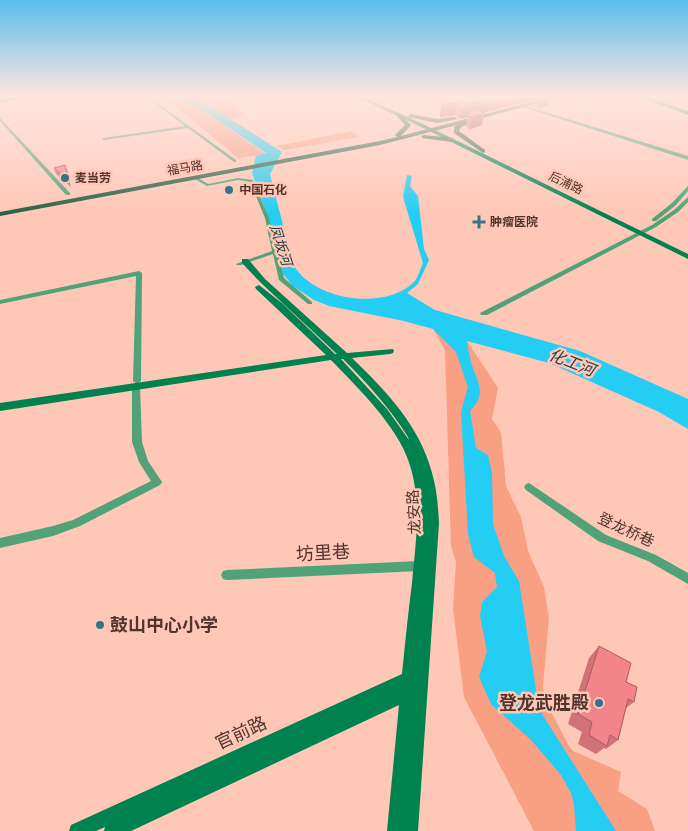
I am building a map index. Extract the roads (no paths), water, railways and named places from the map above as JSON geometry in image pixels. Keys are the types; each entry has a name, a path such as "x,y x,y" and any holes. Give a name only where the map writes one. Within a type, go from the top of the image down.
{"main road":[{"name":"福马路","path":"0,214 394,136"},
{"name":"福马路","path":"283,159 380,143 407,136"},
{"path":"380,143 426,136 452,140"},
{"name":"后浦路","path":"445,136 643,231 688,250"},
{"name":"后浦路","path":"449,136 483,150 643,231 688,257"},
{"path":"462,136 483,150"},
{"name":"福马路","path":"0,206 251,165"},
{"name":"龙安路","path":"242,263 256,284 390,402 406,424 426,471 432,496 433,523 415,682 395,831"},
{"path":"0,402 388,348"},
{"name":"龙安路","path":"337,355 384,412 401,437 415,463 421,490 423,517 410,831"},
{"path":"0,407 136,384"},
{"path":"112,831 415,682"},
{"name":"官前路","path":"77,831 415,682"}],"street":[{"path":"15,136 68,194"},
{"path":"104,139 127,136"},
{"path":"200,136 234,161"},
{"path":"618,136 688,158"},
{"path":"194,177 207,185 238,179 252,181 266,218 283,281 310,303"},
{"path":"643,231 674,204 688,188"},
{"path":"484,313 666,219 688,199"},
{"path":"242,263 274,252"},
{"path":"0,302 139,273 136,384 137,442 144,462 157,482 71,525 0,543"},
{"name":"登龙桥巷","path":"529,487 602,538 652,558 688,579"},
{"name":"坊里巷","path":"227,575 420,566"}],"water":[{"path":"240,136 257,136 282,152 270,174 293,264 302,276 316,286 349,298 367,299 384,297 400,292 415,281 423,263 403,197 407,175 412,176 410,186 418,196 424,249 429,260 418,284 407,293 435,310 580,351 688,399 688,429 659,412 549,363 467,341 471,362 480,387 479,398 470,411 476,448 488,455 492,473 493,524 504,556 519,581 537,696 542,714 616,831 576,831 571,793 561,775 532,741 491,704 479,677 487,651 480,616 482,602 497,587 495,573 474,557 468,534 461,412 468,387 456,352 433,329 404,321 329,306 314,300 293,286 283,274 268,217 252,173 256,156 266,153"}],"place":[{"name":"麦当劳","path":"65,178"},
{"name":"中国石化","path":"229,190"},
{"name":"肿瘤医院","path":"479,222"},
{"name":"鼓山中心小学","path":"100,625"},
{"name":"登龙武胜殿","path":"599,703"}],"water label":[{"name":"凤坂河","path":"281,245"},
{"name":"化工河","path":"572,362"}]}
